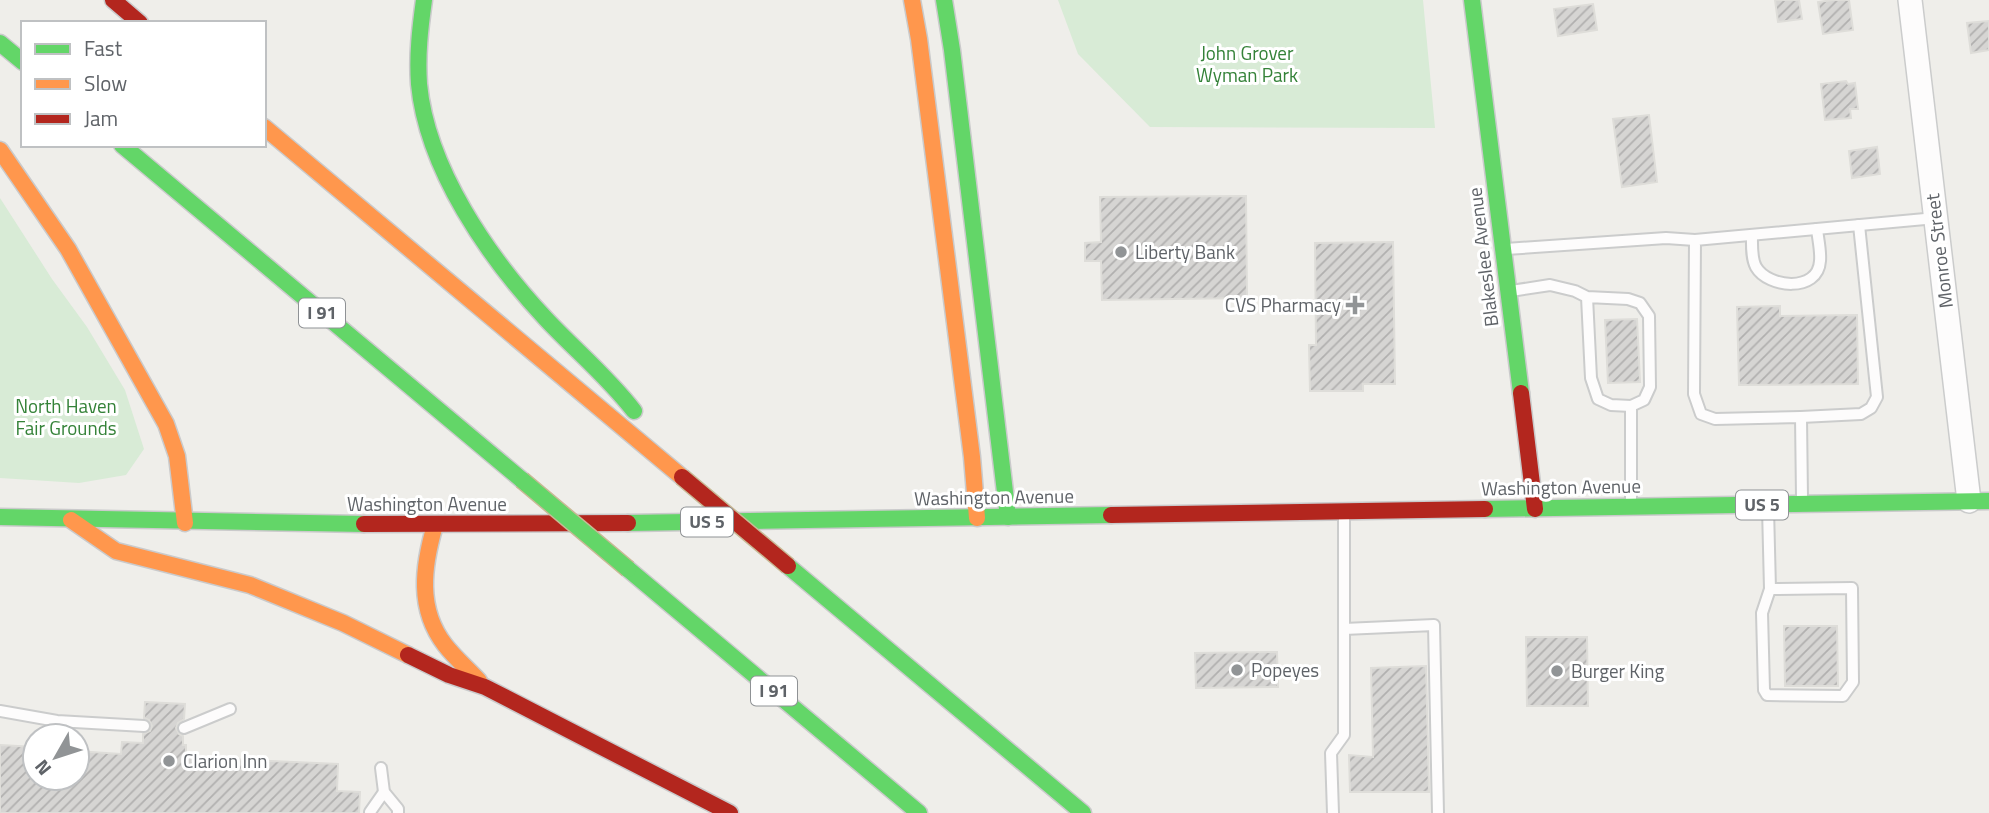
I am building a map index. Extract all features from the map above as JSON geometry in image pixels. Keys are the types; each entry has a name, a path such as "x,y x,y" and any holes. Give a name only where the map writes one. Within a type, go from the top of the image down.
{"main road":[{"path":"113,0 138,21"},
{"path":"424,0 418,46 421,91 433,139 455,192 479,233 510,276 546,318 628,402 663,461"},
{"path":"912,0 930,122 977,518"},
{"path":"944,0 1008,517"},
{"name":"Blakeslee Avenue","path":"1472,0 1535,509"},
{"path":"0,43 21,60"},
{"path":"266,129 1083,813"},
{"name":"I 91","path":"124,147 919,813"},
{"path":"0,150 68,248 166,424 177,456 185,523"},
{"name":"Washington Avenue","path":"0,517 185,523 435,525 1979,501"},
{"path":"71,520 116,551 250,585 343,623 449,675 485,687 730,813"},
{"path":"435,525 424,573 427,610 444,643 485,687"}],"street":[{"name":"Monroe Street","path":"1910,0 1936,218 1979,501"}],"lane":[{"path":"1503,250 1666,238 1695,240 1936,218"},
{"path":"1695,240 1694,394 1701,414 1715,419 1861,414 1871,408 1877,397 1859,225"},
{"path":"1752,235 1757,269 1787,285 1802,283 1813,276 1821,264 1817,229"},
{"path":"1508,292 1550,285 1587,297 1628,299 1640,303 1650,316 1650,387 1644,400 1631,406 1611,405 1598,399 1591,378 1587,297"},
{"path":"1631,406 1631,507"},
{"path":"1801,417 1802,504"},
{"path":"1768,505 1770,589 1762,613 1764,690 1767,695 1843,696 1853,682 1852,588 1770,589"},
{"path":"1333,813 1331,753 1344,735 1344,512"},
{"path":"1344,629 1434,625 1438,813"},
{"path":"184,728 230,709"},
{"path":"0,711 57,721 144,726"},
{"path":"381,768 384,792 398,809 398,813"},
{"path":"370,812 384,792"}],"green space":[{"name":"John Grover Wyman Park","path":"1058,0 1423,0 1435,128 1150,127 1078,54"},
{"name":"North Haven Fair Grounds","path":"0,198 52,279 87,327 125,390 144,449 126,475 79,483 0,478"}],"building":[{"path":"1775,0 1799,0 1802,19 1778,22"},
{"path":"1849,0 1853,30 1823,34 1818,2"},
{"path":"1593,4 1597,30 1558,36 1554,9"},
{"path":"1989,21 1989,50 1971,53 1967,23"},
{"path":"1846,81 1848,84 1855,83 1858,109 1850,109 1851,118 1825,120 1821,84"},
{"path":"1649,115 1657,182 1622,187 1613,119"},
{"path":"1877,147 1880,174 1852,178 1849,151"},
{"path":"1246,196 1247,298 1102,300 1101,261 1085,261 1085,243 1101,242 1100,197"},
{"name":"CVS Pharmacy","path":"1393,242 1395,384 1363,384 1363,391 1310,391 1309,345 1316,345 1315,243"},
{"path":"1780,306 1780,316 1857,315 1858,384 1739,385 1737,307"},
{"path":"1637,319 1640,382 1608,383 1605,320"},
{"path":"1784,626 1837,626 1838,686 1785,686"},
{"name":"Burger King","path":"1526,637 1587,637 1588,706 1527,706"},
{"name":"Popeyes","path":"1277,652 1278,687 1196,688 1195,653"},
{"path":"1426,666 1429,792 1350,792 1349,755 1373,757 1371,668"},
{"name":"Clarion Inn","path":"145,702 185,704 184,719 176,728 183,736 186,757 338,764 337,791 360,792 359,813 0,813 0,745 21,746 21,792 91,792 91,752 121,754 122,742 143,743 143,734 150,731 152,726 149,720 144,718"}],"traffic: fast":[{"path":"424,0 419,42 419,84 424,116 448,180 464,210 503,268 546,319 634,411"},
{"path":"944,0 1008,517"},
{"path":"1472,0 1521,393"},
{"path":"0,43 21,60"},
{"path":"124,147 522,480"},
{"path":"522,480 628,569"},
{"path":"1485,509 1989,501"},
{"path":"628,523 1111,515"},
{"path":"0,517 364,524"},
{"path":"788,566 1083,813"},
{"path":"628,569 919,813"}],"traffic: slow":[{"path":"912,0 972,457 977,518"},
{"path":"266,129 682,477"},
{"path":"0,150 68,249 166,424 177,456 185,523"},
{"path":"71,520 116,551 250,585 343,623 408,655"},
{"path":"435,525 425,587 430,617 445,645 479,681"}],"traffic: jam":[{"path":"113,0 138,21"},
{"path":"1521,393 1535,509"},
{"path":"682,477 788,566"},
{"path":"1111,515 1485,509"},
{"path":"364,524 628,523"},
{"path":"408,655 449,675 485,687 730,813"}],"place":[{"name":"Liberty Bank","path":"1121,252"},
{"name":"CVS Pharmacy","path":"1355,305"},
{"name":"Popeyes","path":"1237,670"},
{"name":"Burger King","path":"1557,671"},
{"name":"Clarion Inn","path":"169,761"}]}
